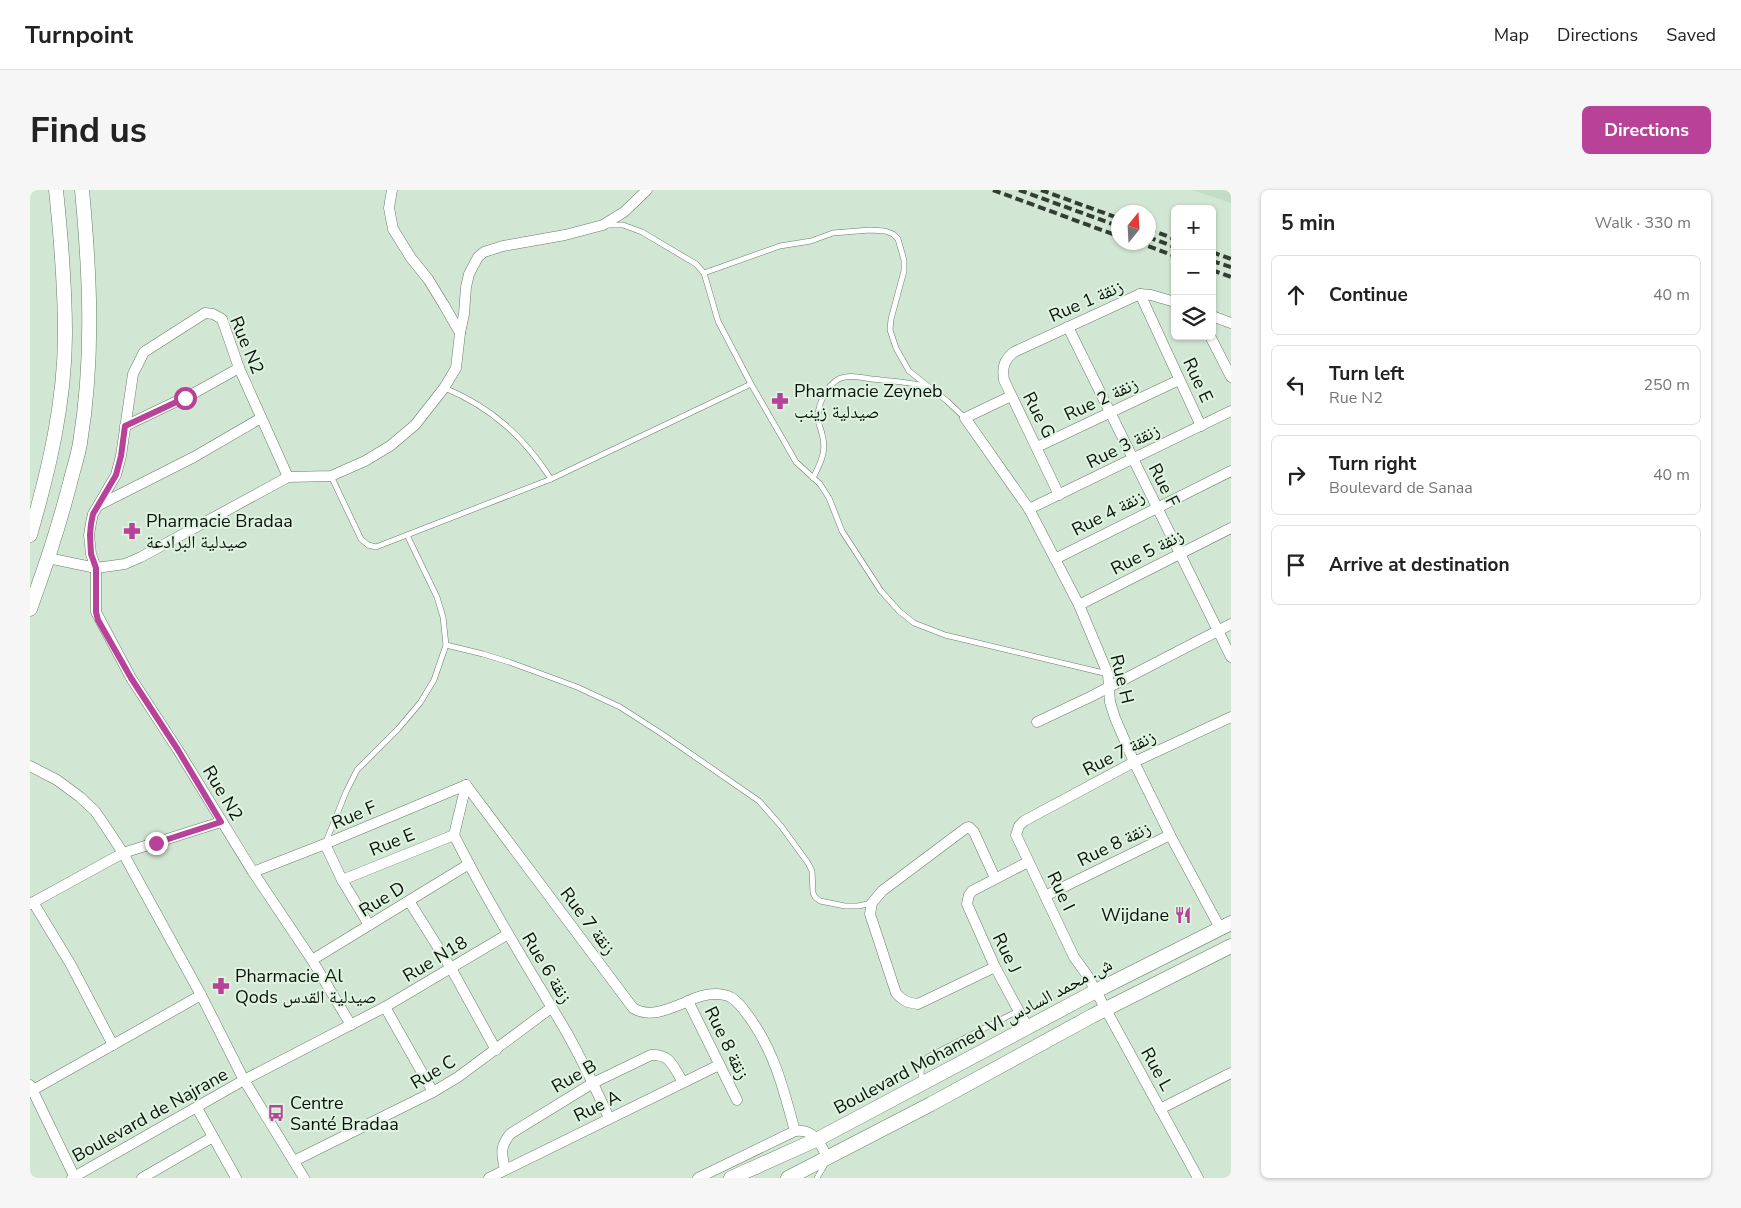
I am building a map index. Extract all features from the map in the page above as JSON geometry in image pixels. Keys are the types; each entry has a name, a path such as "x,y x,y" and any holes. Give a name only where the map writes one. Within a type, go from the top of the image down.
{"main road":[{"path":"30,535 53,446 62,386 65,334 62,238 56,190"},
{"path":"30,609 48,558 80,445 87,393 90,335 87,241 82,190"},
{"name":"Boulevard Mohamed VI ش. محمد السادس","path":"731,1178 818,1139 1096,991 1226,926"},
{"path":"788,1178 1231,946"}],"street":[{"path":"392,190 389,208 393,230 411,258 428,279 460,334"},
{"path":"48,558 96,568 125,564 288,476 331,476 365,461 390,446 415,425 444,388 456,368 466,287 469,274 478,257 484,252 503,246 565,235 603,225 624,212 648,190"},
{"name":"Rue 1 زنقة","path":"1014,352 1140,294 1151,294 1171,301"},
{"name":"Rue E","path":"1140,294 1201,426"},
{"name":"Rue N2","path":"288,476 238,368 222,319 205,313 144,352 133,374 121,456 116,475 93,514 90,535 91,554 96,568 96,612 98,620 131,678 352,1025"},
{"path":"1216,317 1231,323"},
{"name":"Rue F","path":"1068,327 1231,657"},
{"path":"1212,340 1231,377"},
{"name":"Rue G","path":"1014,352 1004,363 1004,380 1059,495"},
{"path":"125,426 196,392 238,368"},
{"name":"Rue 2 زنقة","path":"1037,447 1179,380"},
{"path":"965,418 1011,396"},
{"name":"Rue 3 زنقة","path":"1029,509 1231,411"},
{"path":"98,506 194,457 262,418"},
{"name":"Rue H","path":"965,418 1029,509 1055,559 1078,605 1108,674 1110,702 1134,762 1170,835 1226,926"},
{"name":"Rue 4 زنقة","path":"1055,559 1231,471"},
{"name":"Rue 5 زنقة","path":"1078,605 1231,528"},
{"path":"1037,722 1231,624"},
{"name":"Rue 7 زنقة","path":"1024,821 1134,762 1231,718"},
{"path":"30,766 57,780 95,811 123,853 201,995 244,1080 304,1178"},
{"path":"454,835 466,785"},
{"name":"Rue F","path":"253,872 466,785"},
{"name":"Rue 7 زنقة","path":"466,785 633,1008 639,1012 666,1011 688,1001 713,994 731,998 742,1006 775,1062 795,1131"},
{"name":"Rue I","path":"1024,821 1019,826 1016,835 1074,957 1087,975"},
{"path":"113,1044 71,965 32,903 123,853 221,822"},
{"path":"995,967 918,1004 908,1003 896,993 872,925 870,914 872,903 882,891 966,828 974,832 995,878 1028,862"},
{"name":"Rue E","path":"342,880 454,835"},
{"name":"Rue 6 زنقة","path":"454,835 468,864 593,1083 610,1118"},
{"name":"Rue 8 زنقة","path":"1045,896 1170,835"},
{"path":"325,844 342,880 370,926"},
{"name":"Rue D","path":"312,960 468,864"},
{"name":"Rue J","path":"995,878 972,890 967,899 969,909 995,967 1028,1028"},
{"path":"409,901 452,968 496,1050"},
{"name":"Rue N18","path":"244,1080 385,1007 508,934"},
{"name":"Rue L","path":"1087,975 1198,1178"},
{"path":"74,1178 31,1088 201,995"},
{"name":"Rue 8 زنقة","path":"688,1001 737,1100"},
{"path":"385,1007 433,1092"},
{"name":"Rue C","path":"294,1160 433,1092 496,1050 551,1008"},
{"name":"Rue B","path":"505,1170 502,1152 503,1144 510,1134 593,1083 651,1055 659,1054 667,1057 683,1082"},
{"name":"Rue A","path":"489,1178 719,1065"},
{"path":"1160,1109 1231,1073"},
{"name":"Boulevard de Najrane","path":"74,1178 244,1080"},
{"path":"197,1108 236,1178"},
{"path":"698,1178 795,1131 809,1132 818,1139 828,1158"},
{"path":"142,1178 213,1138"}],"lane":[{"path":"603,225 623,225 642,232 696,264 704,273 718,321 751,384 796,462 820,484 829,498 842,531 881,591 899,611 914,623 945,635 1108,674"},
{"path":"704,273 780,246 812,241 842,232 870,230 885,231 893,234 898,239 901,249 904,271 893,308 890,330 901,358 909,371 965,418"},
{"path":"814,478 825,448 818,415 825,395 835,381 845,377 859,377 927,386"},
{"path":"331,476 361,539 368,545 376,547 551,478 751,384"},
{"path":"444,388 466,397 487,409 499,419 530,448 551,478"},
{"path":"325,844 346,792 358,770 420,704 434,680 446,645 443,617 437,597 407,535"},
{"path":"446,645 510,662 577,687 620,707 759,801 781,826 808,863 812,872 813,893 820,902 845,906 872,903"},
{"path":"922,1085 920,1072 928,1057 1018,1011"},
{"path":"817,1178 828,1158"}],"shaded area":[{"path":"1193,190 1231,190 1231,203"}],"railway":[{"path":"993,190 1111,233"},
{"path":"1019,190 1111,223"},
{"path":"1041,190 1111,215"},
{"path":"1156,232 1171,238"},
{"path":"1156,240 1171,246"},
{"path":"1156,249 1171,255"},
{"path":"1216,253 1231,259"},
{"path":"1216,262 1231,267"},
{"path":"1216,271 1231,277"}],"place":[{"name":"Pharmacie Zeyneb صيدلية زينب","path":"780,401"},
{"name":"Pharmacie Bradaa صيدلية البرادعة","path":"132,531"},
{"name":"Wijdane","path":"1183,915"},
{"name":"Pharmacie Al Qods صيدلية القدس","path":"221,986"},
{"name":"Centre Santé Bradaa","path":"276,1113"}],"route":[{"path":"156,843 221,822 178,750 131,678 98,620 96,612 96,568 91,554 90,535 93,514 116,475 125,426 185,398"}]}
